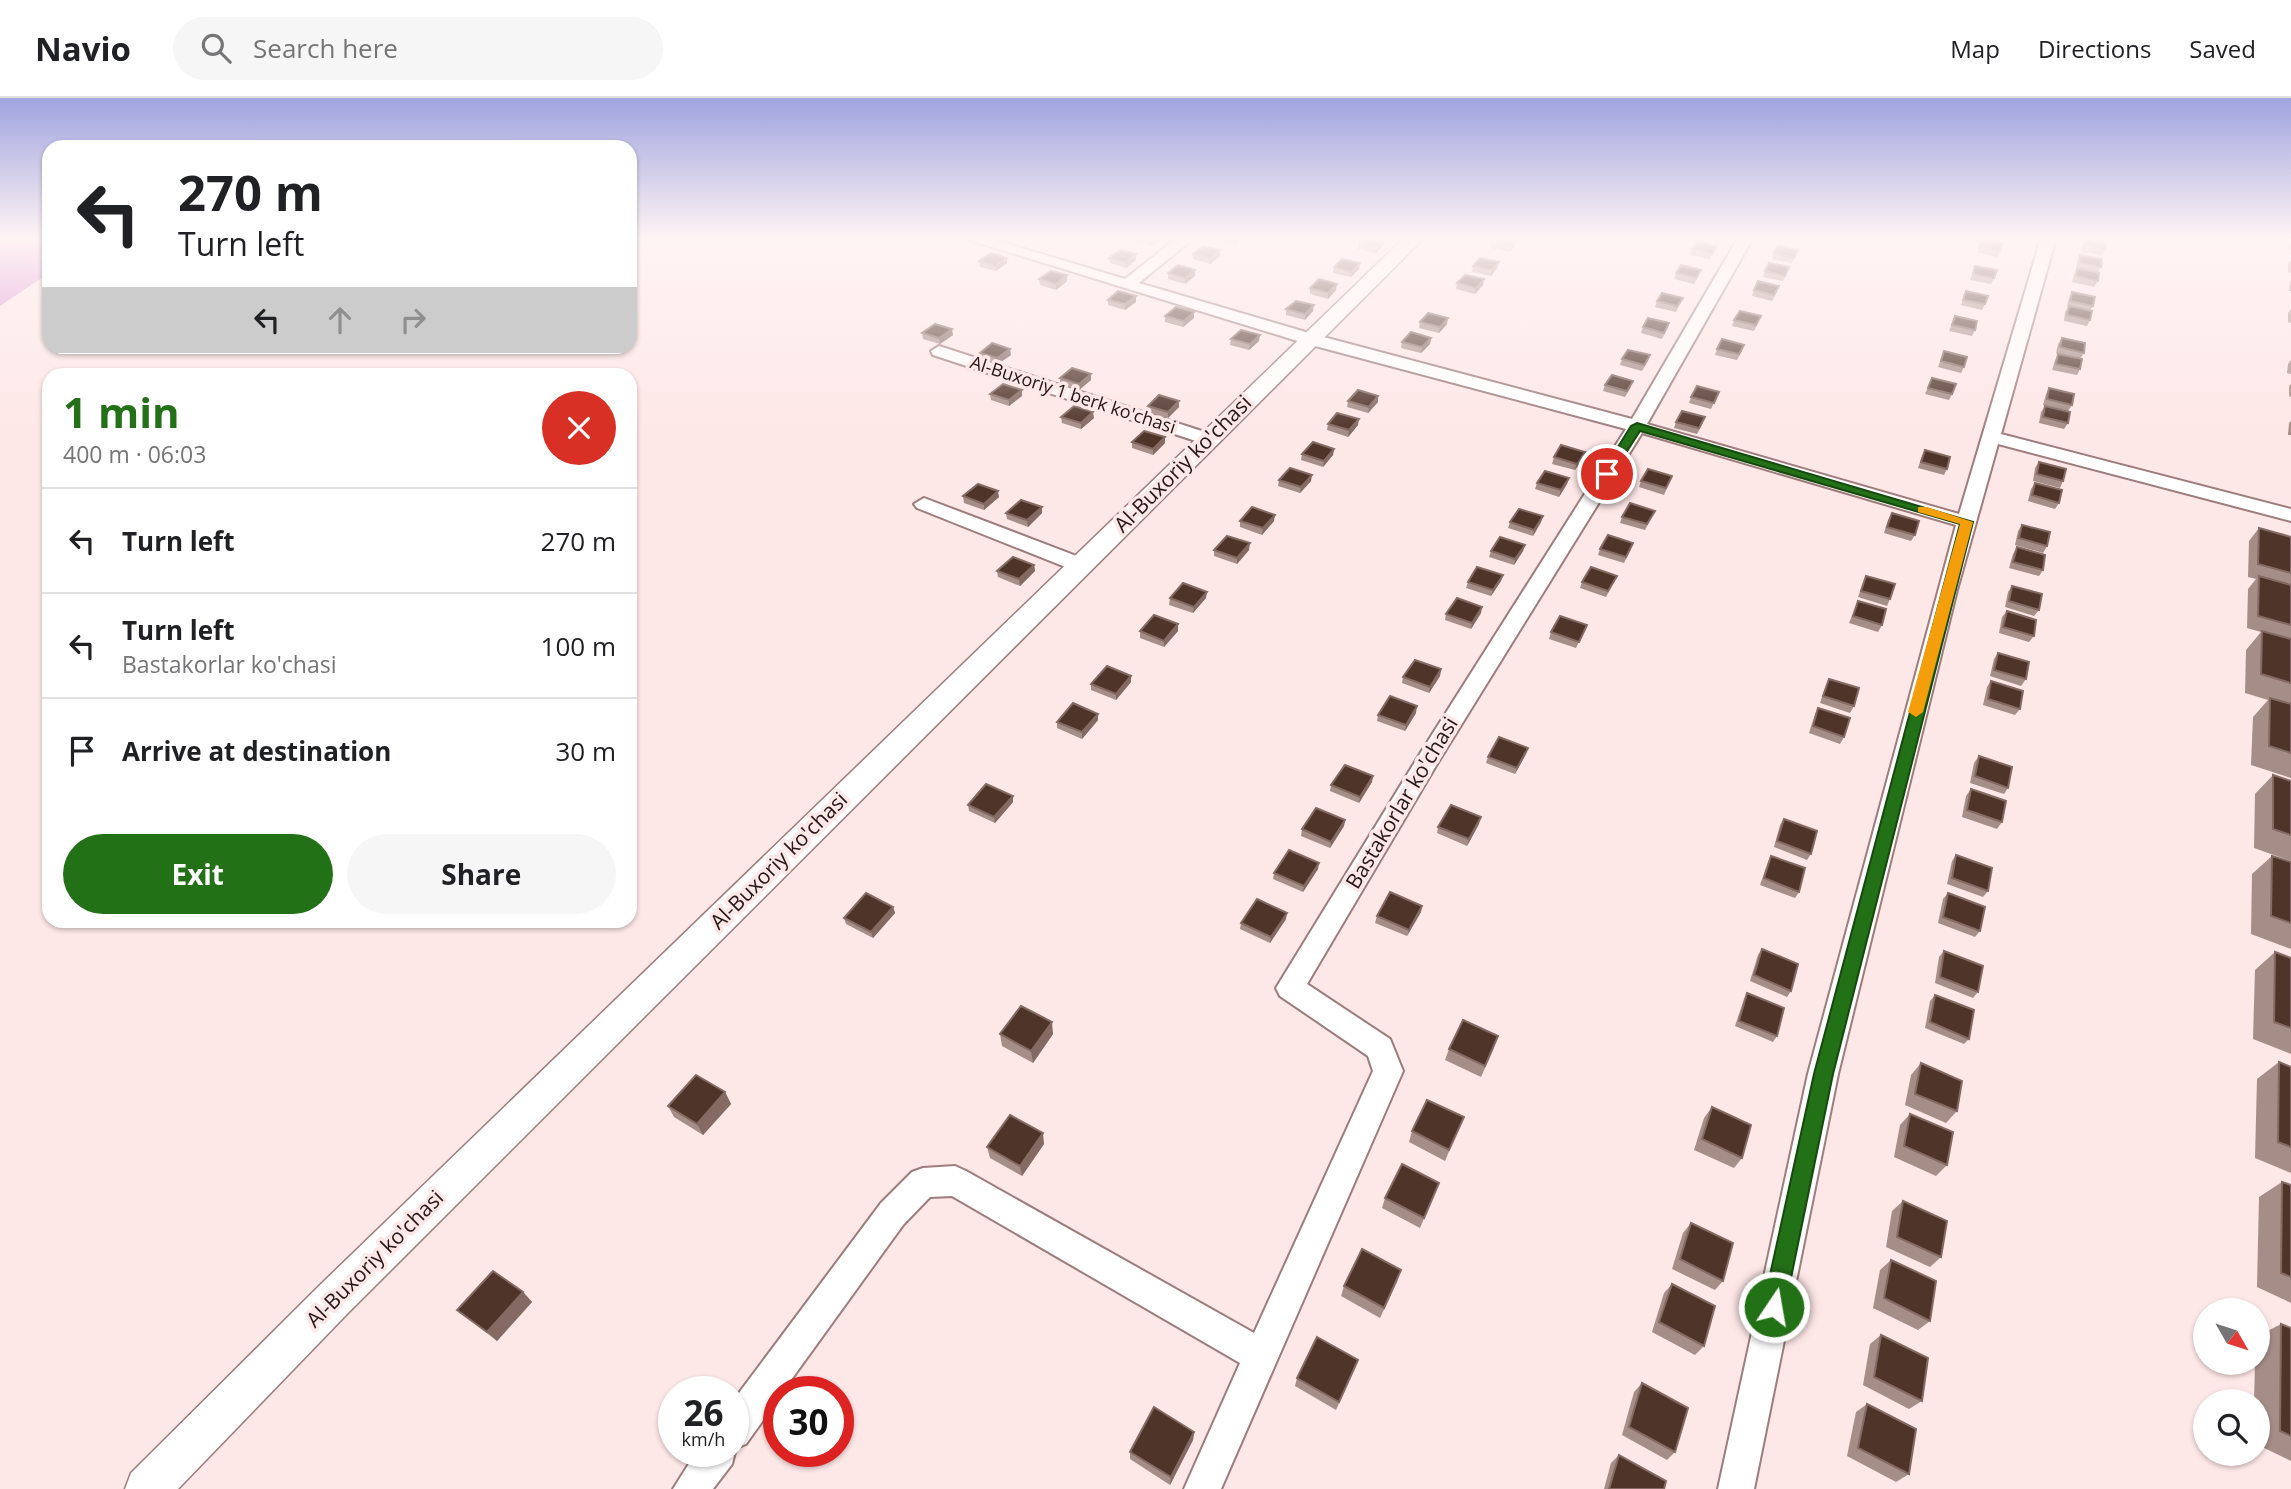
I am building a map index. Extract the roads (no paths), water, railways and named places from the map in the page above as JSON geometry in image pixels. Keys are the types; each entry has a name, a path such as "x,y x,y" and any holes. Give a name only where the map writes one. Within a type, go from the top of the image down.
{"street":[{"path":"1188,303 1310,339 1637,426 1966,522"},
{"name":"Al-Buxoriy ko'chasi","path":"148,1489 334,1299 1348,303"},
{"name":"Bastakorlar ko'chasi","path":"1202,1489 1388,1071 1380,1048 1290,988 1429,758 1637,426 1709,303"},
{"path":"1736,1489 1823,1074 1966,522 2030,303"},
{"name":"Al-Buxoriy 1 berk ko'chasi","path":"939,351 1208,439"},
{"path":"1991,438 2291,515"},
{"path":"924,504 1080,565"},
{"path":"749,1409 892,1214 923,1183 955,1181 1261,1356"},
{"path":"691,1489 707,1467"}]}
